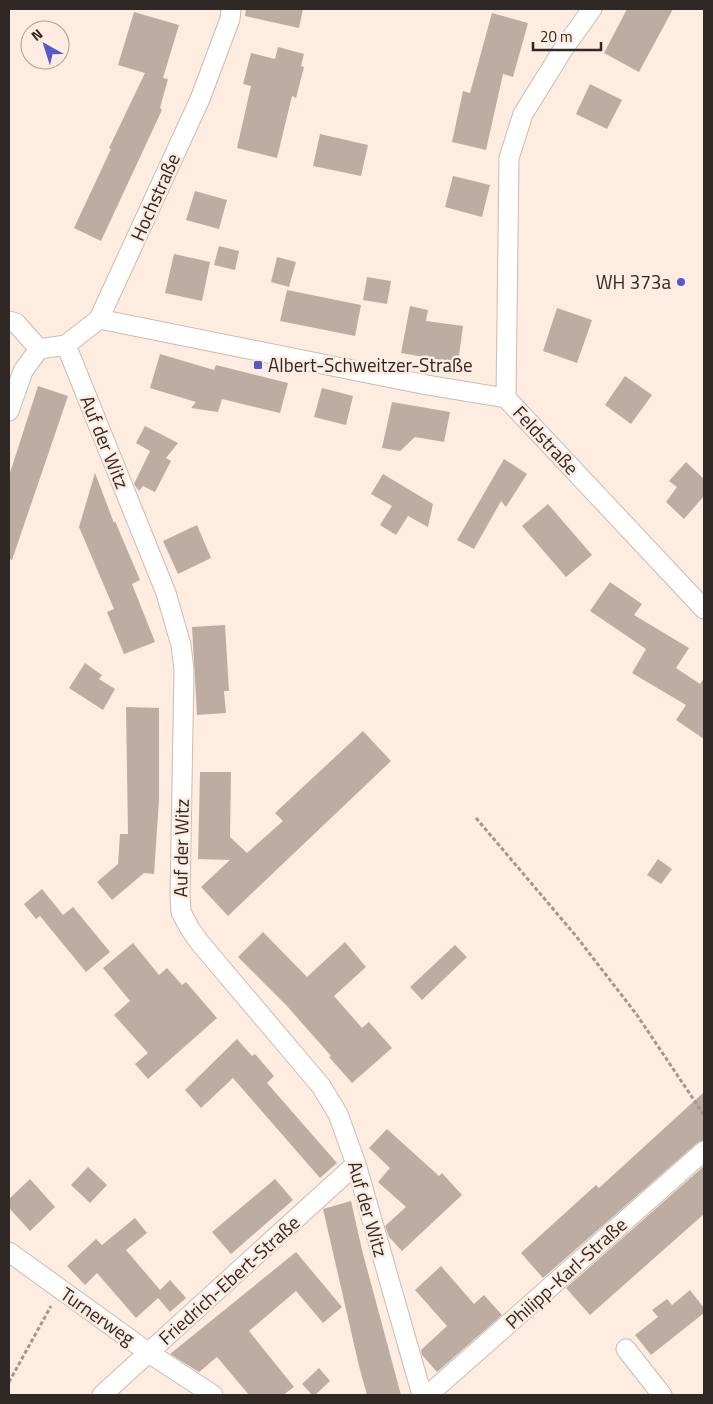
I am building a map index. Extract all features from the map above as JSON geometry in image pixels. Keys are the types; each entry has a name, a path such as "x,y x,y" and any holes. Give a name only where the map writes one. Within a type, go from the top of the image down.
{"street":[{"name":"Hochstraße","path":"39,349 66,345 99,319 200,99 230,19 231,9"},
{"path":"506,398 509,158 522,114 564,48 592,9"},
{"name":"Feldstraße","path":"99,319 427,385 506,398 704,609"},
{"path":"9,321 16,323 39,349 23,372 9,411"},
{"name":"Auf der Witz","path":"66,345 166,593 181,645 184,670 181,912 200,943 320,1086 338,1114 356,1164 422,1395"},
{"name":"Philipp-Karl-Straße","path":"428,1395 704,1151"},
{"name":"Friedrich-Ebert-Straße","path":"102,1395 356,1164"},
{"name":"Turnerweg","path":"9,1252 149,1353 213,1395"},
{"path":"626,1349 662,1395"}],"path":[{"path":"476,818 576,936 637,1015 704,1115"},
{"path":"9,1382 60,1290"}],"building":[{"path":"246,9 303,9 299,28 245,16"},
{"path":"627,9 673,9 639,72 604,53"},
{"path":"134,12 179,25 163,78 168,79 160,108 162,110 101,241 74,228 145,73 118,65"},
{"path":"492,13 528,23 513,77 503,74 486,150 452,142 463,91 470,93"},
{"path":"278,47 304,54 301,66 304,67 296,98 292,96 277,158 237,148 251,86 243,84 251,53 275,59"},
{"path":"590,84 622,100 607,129 576,114"},
{"path":"320,134 368,145 361,176 313,166"},
{"path":"453,176 490,185 482,217 445,207"},
{"path":"195,191 227,200 219,229 186,220"},
{"path":"219,246 239,251 235,270 214,265"},
{"path":"174,254 210,262 202,301 165,293"},
{"path":"277,257 296,262 289,287 271,282"},
{"path":"367,277 391,281 387,304 363,300"},
{"path":"287,290 361,305 355,336 280,321"},
{"path":"410,306 428,310 426,321 463,326 458,363 401,353"},
{"path":"557,308 592,320 577,363 543,351"},
{"path":"160,354 214,370 216,365 288,383 280,413 222,399 218,412 191,408 196,402 150,388"},
{"path":"625,376 652,395 631,424 605,405"},
{"path":"38,386 68,396 12,560 9,559 9,476"},
{"path":"322,388 353,396 346,425 314,417"},
{"path":"392,402 450,412 444,442 415,437 400,451 382,448"},
{"path":"145,426 178,443 166,458 171,461 155,492 143,486 139,491 134,484 150,451 136,443"},
{"path":"504,459 527,474 506,507 501,501 474,549 457,540"},
{"path":"686,462 704,479 704,496 684,519 666,502 677,487 669,481"},
{"path":"95,473 114,523 115,521 140,580 132,584 155,642 124,654 107,612 114,609 79,527"},
{"path":"383,474 433,504 428,527 408,516 396,535 380,525 392,506 371,494"},
{"path":"548,504 592,555 566,577 522,526"},
{"path":"197,525 211,558 178,574 163,541"},
{"path":"610,582 642,604 634,615 689,648 676,668 700,684 704,678 704,739 676,720 686,705 632,673 646,649 590,611"},
{"path":"225,625 229,691 224,691 226,713 197,715 192,627"},
{"path":"85,663 102,675 99,679 115,689 103,710 69,688"},
{"path":"126,707 159,708 159,800 154,874 144,873 112,900 97,882 118,864 120,834 128,834"},
{"path":"363,731 391,761 228,916 201,887 230,860 198,859 200,772 231,772 230,837 247,853 283,821 275,813"},
{"path":"658,859 672,869 661,884 647,875"},
{"path":"42,889 63,915 73,907 110,952 86,972 40,916 36,919 24,904"},
{"path":"263,932 307,977 345,942 366,967 334,996 362,1028 369,1022 392,1048 352,1083 287,1006 238,957"},
{"path":"133,943 159,975 167,968 182,985 186,982 217,1018 148,1079 135,1064 148,1053 114,1015 130,1001 103,968"},
{"path":"455,945 467,957 422,1000 410,987"},
{"path":"237,1039 252,1056 255,1054 274,1076 267,1083 337,1163 320,1178 233,1078 201,1108 185,1090"},
{"path":"704,1092 704,1140 697,1143 543,1278 521,1253 596,1185 599,1188"},
{"path":"387,1129 439,1176 442,1173 462,1195 402,1251 389,1237 385,1226 406,1207 378,1182 390,1168 369,1148"},
{"path":"704,1166 704,1214 590,1315 566,1288"},
{"path":"88,1167 107,1185 90,1203 71,1185"},
{"path":"30,1179 55,1207 30,1231 9,1208 9,1199"},
{"path":"275,1179 293,1200 231,1254 212,1232"},
{"path":"351,1201 362,1250 401,1395 367,1395 359,1366 323,1209"},
{"path":"135,1218 147,1233 126,1250 160,1290 170,1280 186,1298 170,1312 158,1298 136,1318 97,1273 85,1285 67,1266 96,1239 102,1245"},
{"path":"296,1252 342,1307 323,1323 296,1291 249,1331 294,1387 283,1395 249,1395 217,1357 199,1372 170,1354"},
{"path":"441,1266 474,1304 484,1295 502,1315 437,1372 422,1355 421,1350 447,1326 415,1290"},
{"path":"690,1290 704,1308 704,1313 651,1355 635,1335 658,1317 652,1310 667,1299 672,1305"},
{"path":"319,1368 330,1381 315,1395 312,1395 302,1384"}],"place":[{"name":"WH 373a","path":"681,282"},
{"name":"Albert-Schweitzer-Straße","path":"258,365"}]}
